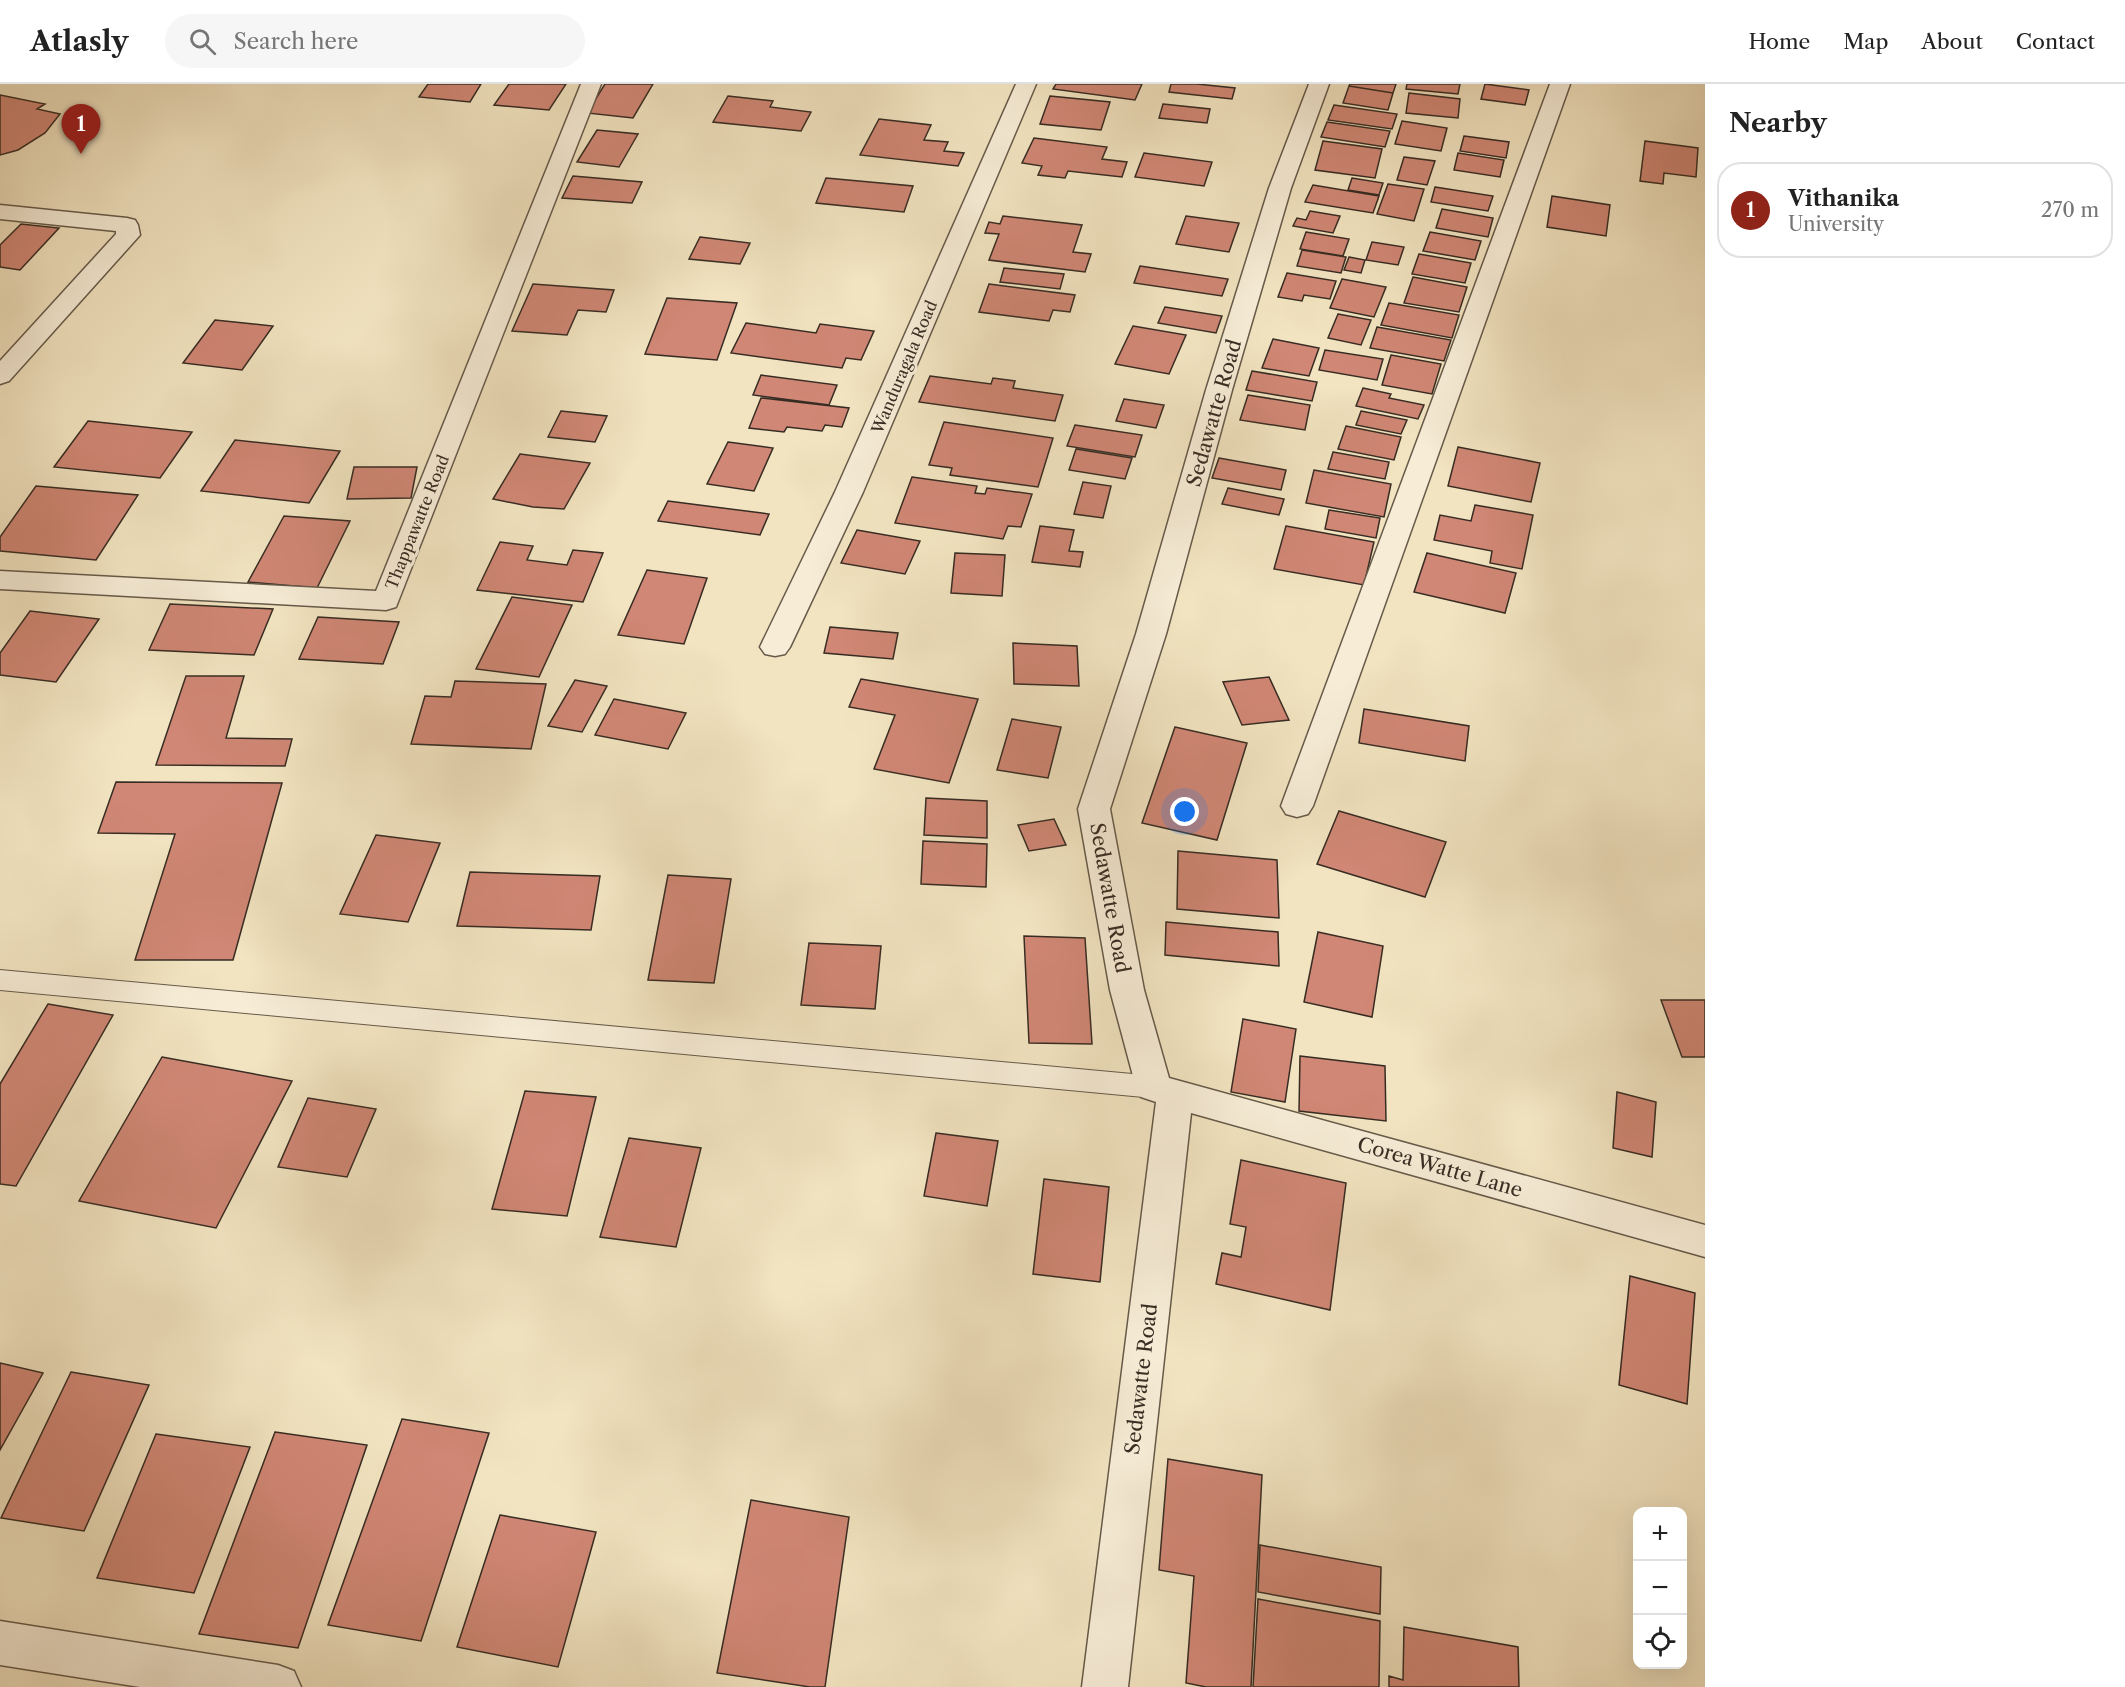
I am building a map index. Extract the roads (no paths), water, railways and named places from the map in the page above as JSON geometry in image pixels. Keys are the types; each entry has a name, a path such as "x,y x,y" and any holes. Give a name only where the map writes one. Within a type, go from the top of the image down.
{"street":[{"name":"Thappawatte Road","path":"0,580 386,601 525,245 591,84"},
{"name":"Wanduragala Road","path":"775,647 849,492 1026,84"},
{"name":"Sedawatte Road","path":"1105,1687 1165,1090 1127,990 1094,809 1151,634 1219,390 1280,188 1319,84"},
{"path":"1297,806 1560,84"},
{"path":"0,212 127,225 128,235 0,376"},
{"name":"Corea Watte Lane","path":"1165,1090 1705,1241"},
{"path":"0,1643 278,1687"}],"lane":[{"path":"0,980 1165,1090"}],"place":[{"name":"Vithanika","path":"81,154"}]}
